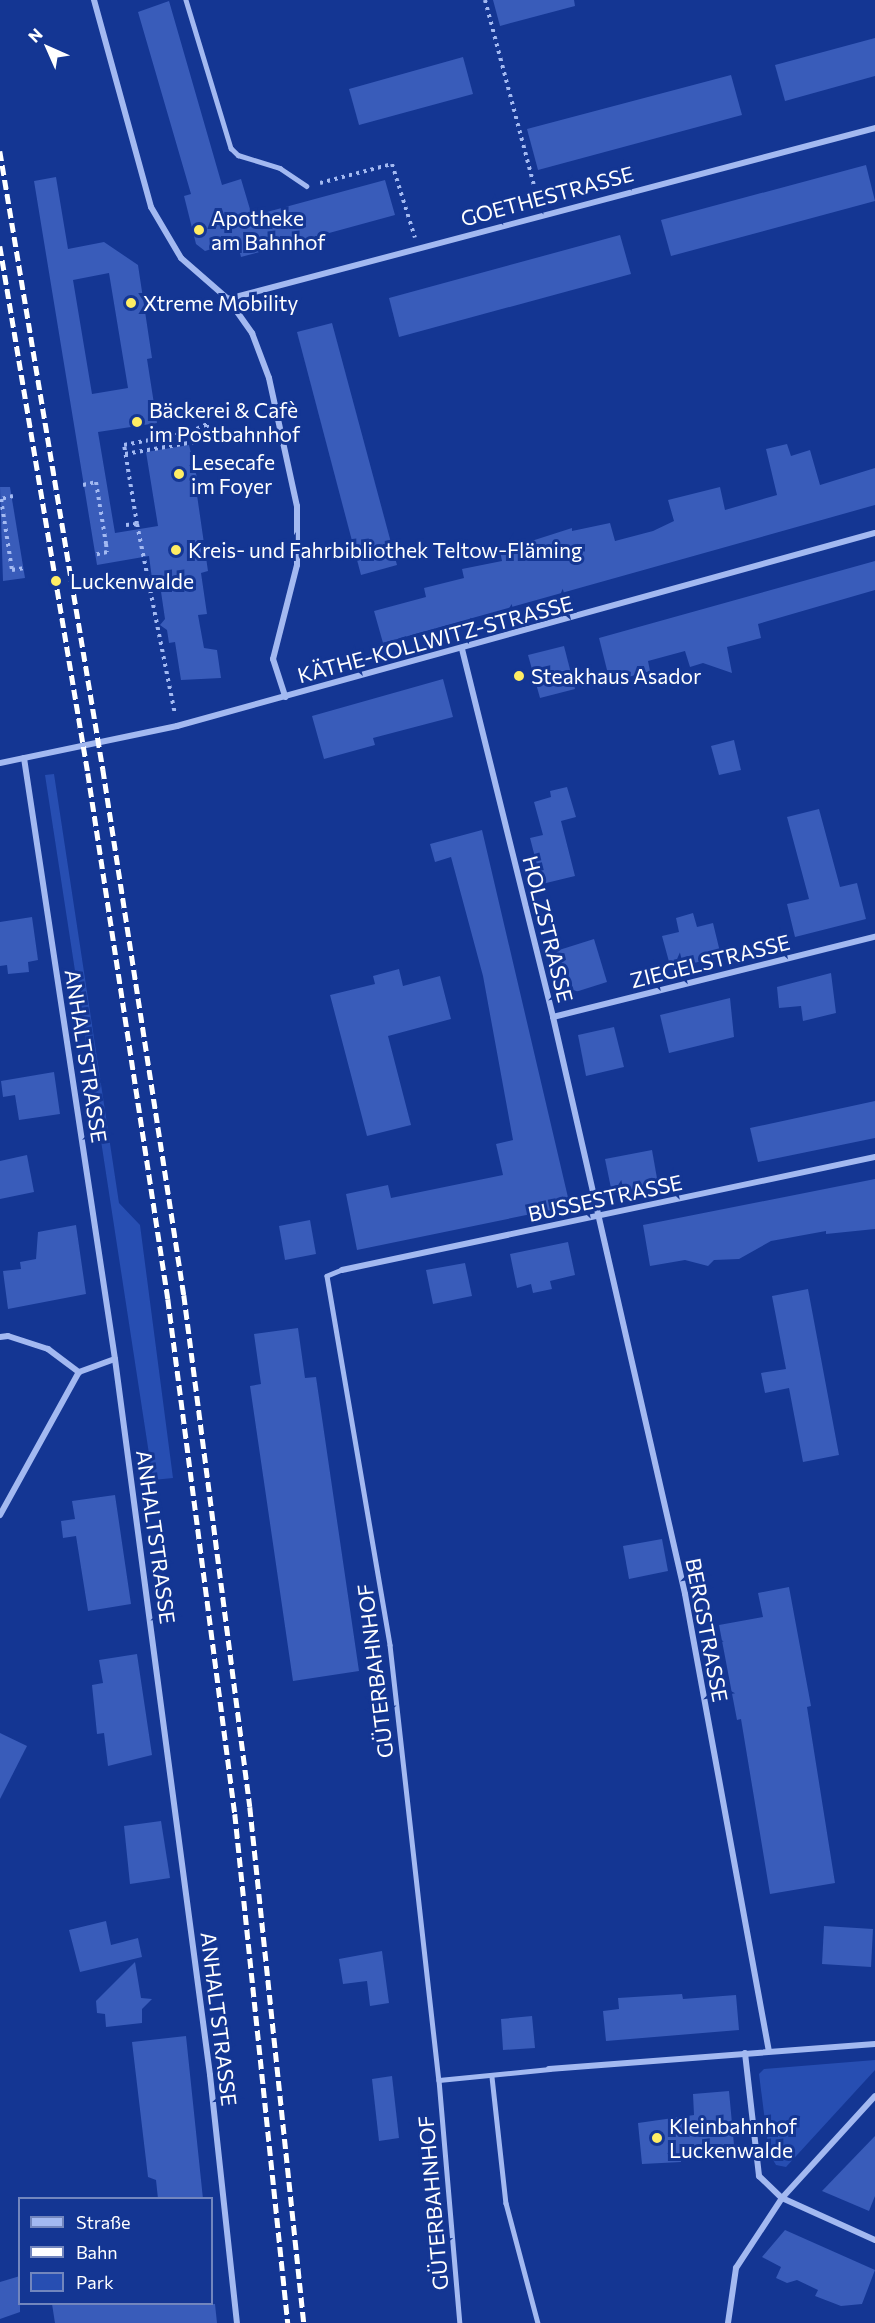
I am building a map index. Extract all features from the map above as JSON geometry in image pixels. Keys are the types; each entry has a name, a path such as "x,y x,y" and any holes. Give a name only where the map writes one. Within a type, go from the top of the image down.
{"street":[{"path":"94,0 151,207 181,258 228,299 252,333 269,378 297,506 297,565 273,659 285,697"},
{"name":"GOETHESTRASSE","path":"228,299 541,214 875,128"},
{"name":"KÄTHE-KOLLWITZ-STRASSE","path":"0,763 177,726 875,534"},
{"name":"HOLZSTRASSE","path":"462,649 553,1017 596,1217"},
{"name":"ANHALTSTRASSE","path":"24,758 115,1359 210,2075 237,2323"},
{"name":"ZIEGELSTRASSE","path":"553,1017 875,937"},
{"name":"BUSSESTRASSE","path":"342,1270 875,1157"},
{"name":"BERGSTRASSE","path":"596,1217 685,1594 769,2051"},
{"path":"0,1337 8,1336 48,1349 79,1372"},
{"path":"0,1515 79,1372 115,1359"},
{"path":"549,2069 875,2043"},
{"path":"745,2054 759,2176 782,2198 875,2240"},
{"path":"728,2323 736,2268 782,2198 875,2096"}],"lane":[{"path":"186,0 231,148 238,155 280,168 307,186"},
{"name":"GÜTERBAHNHOF","path":"342,1270 327,1276 390,1645 439,2080 460,2323"},
{"path":"439,2080 492,2077 549,2069"},
{"path":"492,2077 506,2202 538,2323"}],"path":[{"path":"485,0 541,214"},
{"path":"307,186 392,164 418,247"},
{"path":"125,454 200,441 209,423 190,432 124,446 125,454 136,524 177,726"},
{"path":"82,485 96,483 107,552 94,555"},
{"path":"13,496 1,499 12,570 25,568"},
{"path":"126,525 136,524"}],"green space":[{"path":"54,774 119,1203 140,1225 173,1478 153,1480 45,775"},
{"path":"875,2060 875,2070 786,2167 776,2165 769,2153 759,2074 764,2069"}],"building":[{"path":"493,0 574,0 575,6 500,26"},
{"path":"169,1 222,185 241,179 252,216 385,180 395,215 241,257 237,241 205,251 196,244 184,196 191,194 138,12"},
{"path":"875,38 875,76 785,101 775,65"},
{"path":"463,57 473,94 359,125 349,89"},
{"path":"731,75 742,115 538,170 527,129"},
{"path":"866,165 875,201 671,256 661,220"},
{"path":"56,177 68,249 104,242 138,265 152,358 147,359 157,423 98,432 115,533 158,526 146,452 189,445 201,494 197,495 208,571 201,573 207,614 198,615 204,648 217,650 221,678 181,680 175,642 169,643 167,630 160,625 165,619 159,578 152,579 149,556 97,565 34,181","holes":["109,273 128,388 92,394 73,280"]},
{"path":"620,235 631,274 399,337 389,298"},
{"path":"332,323 397,565 361,575 297,332"},
{"path":"787,444 791,456 810,450 820,485 875,468 875,505 383,643 374,611 426,597 424,588 464,578 462,569 502,561 500,551 572,528 572,531 610,523 615,541 653,531 674,521 668,500 720,487 725,510 777,495 766,449"},
{"path":"0,487 10,487 25,578 3,581"},
{"path":"875,561 875,590 758,624 761,638 727,647 732,673 703,663 690,667 685,651 648,661 650,671 610,682 599,638"},
{"path":"564,646 575,689 540,698 528,655"},
{"path":"443,679 453,717 373,738 375,745 324,759 312,716"},
{"path":"734,740 741,770 719,775 711,746"},
{"path":"567,787 576,817 561,821 575,876 542,884 530,838 543,835 534,802 551,797 550,791"},
{"path":"819,809 840,887 857,883 866,919 795,937 787,904 809,899 787,817"},
{"path":"482,830 570,1206 357,1250 346,1194 388,1185 391,1198 503,1175 496,1144 513,1140 483,976 451,857 435,862 430,844"},
{"path":"693,913 697,927 713,923 721,956 671,969 662,936 679,932 676,918"},
{"path":"32,917 38,960 28,962 29,972 8,974 7,965 0,966 0,922"},
{"path":"594,939 607,982 569,994 556,951"},
{"path":"399,969 403,986 440,976 451,1019 388,1036 411,1125 367,1136 330,995 375,984 373,976"},
{"path":"831,973 836,1013 803,1021 801,1006 779,1008 777,987"},
{"path":"730,998 734,1037 669,1053 660,1015"},
{"path":"614,1027 624,1067 586,1076 578,1035"},
{"path":"54,1072 60,1114 19,1120 15,1095 3,1097 1,1081"},
{"path":"875,1101 875,1138 758,1162 750,1128"},
{"path":"652,1150 658,1184 612,1193 605,1159"},
{"path":"27,1155 34,1192 0,1199 0,1161"},
{"path":"875,1179 875,1229 826,1234 826,1231 771,1241 739,1259 714,1260 708,1266 685,1260 650,1266 643,1225"},
{"path":"310,1220 316,1254 285,1260 279,1226"},
{"path":"76,1225 86,1294 8,1309 3,1271 21,1269 20,1262 36,1259 38,1232"},
{"path":"568,1242 575,1275 550,1281 552,1289 533,1293 531,1284 517,1288 510,1254"},
{"path":"465,1263 472,1296 433,1304 426,1270"},
{"path":"808,1289 839,1455 803,1462 789,1388 765,1393 761,1373 786,1369 772,1296"},
{"path":"298,1328 305,1378 316,1377 359,1671 293,1681 250,1386 261,1384 254,1334"},
{"path":"115,1495 131,1604 88,1611 76,1536 63,1538 61,1521 75,1519 72,1501"},
{"path":"662,1539 668,1571 629,1579 623,1546"},
{"path":"789,1587 811,1706 807,1707 835,1883 770,1894 741,1719 737,1720 719,1625 763,1617 758,1593"},
{"path":"137,1654 152,1755 108,1766 104,1733 97,1734 92,1685 103,1683 99,1660"},
{"path":"0,1733 27,1746 0,1799"},
{"path":"161,1821 170,1878 130,1884 124,1826"},
{"path":"106,1921 111,1945 138,1938 142,1957 80,1972 69,1930"},
{"path":"824,1926 873,1929 871,1967 822,1964"},
{"path":"382,1951 389,2003 370,2006 367,1981 343,1984 339,1959"},
{"path":"135,1962 141,1998 152,1999 142,2009 142,2023 106,2027 105,2014 97,2013 96,2001"},
{"path":"682,1994 683,1999 736,1995 739,2030 606,2041 603,2011 619,2009 618,1998"},
{"path":"532,2016 535,2048 503,2050 501,2019"},
{"path":"186,2036 203,2197 158,2197 156,2180 148,2177 132,2042"},
{"path":"392,2076 399,2138 379,2141 372,2079"},
{"path":"729,2091 734,2145 681,2150 681,2162 642,2164 638,2123 694,2115 693,2094"},
{"path":"875,2136 875,2196 869,2211 822,2191"},
{"path":"785,2230 875,2270 862,2304 841,2306 815,2296 818,2290 797,2280 787,2283 776,2278 781,2267 762,2257"},
{"path":"18,2277 20,2312 0,2319 0,2282"},
{"path":"215,2304 217,2323 55,2323 52,2305"}],"railway":[{"path":"0,151 103,769 184,1295 250,1807 304,2323"},
{"path":"0,246 88,773 168,1299 235,1814 288,2323"}],"place":[{"name":"Apotheke am Bahnhof","path":"199,230"},
{"name":"Xtreme Mobility","path":"131,303"},
{"name":"Bäckerei & Cafè im Postbahnhof","path":"137,422"},
{"name":"Lesecafe im Foyer","path":"179,474"},
{"name":"Kreis- und Fahrbibliothek Teltow-Fläming","path":"176,550"},
{"name":"Luckenwalde","path":"56,581"},
{"name":"Steakhaus Asador","path":"519,676"},
{"name":"Kleinbahnhof Luckenwalde","path":"657,2138"}]}
